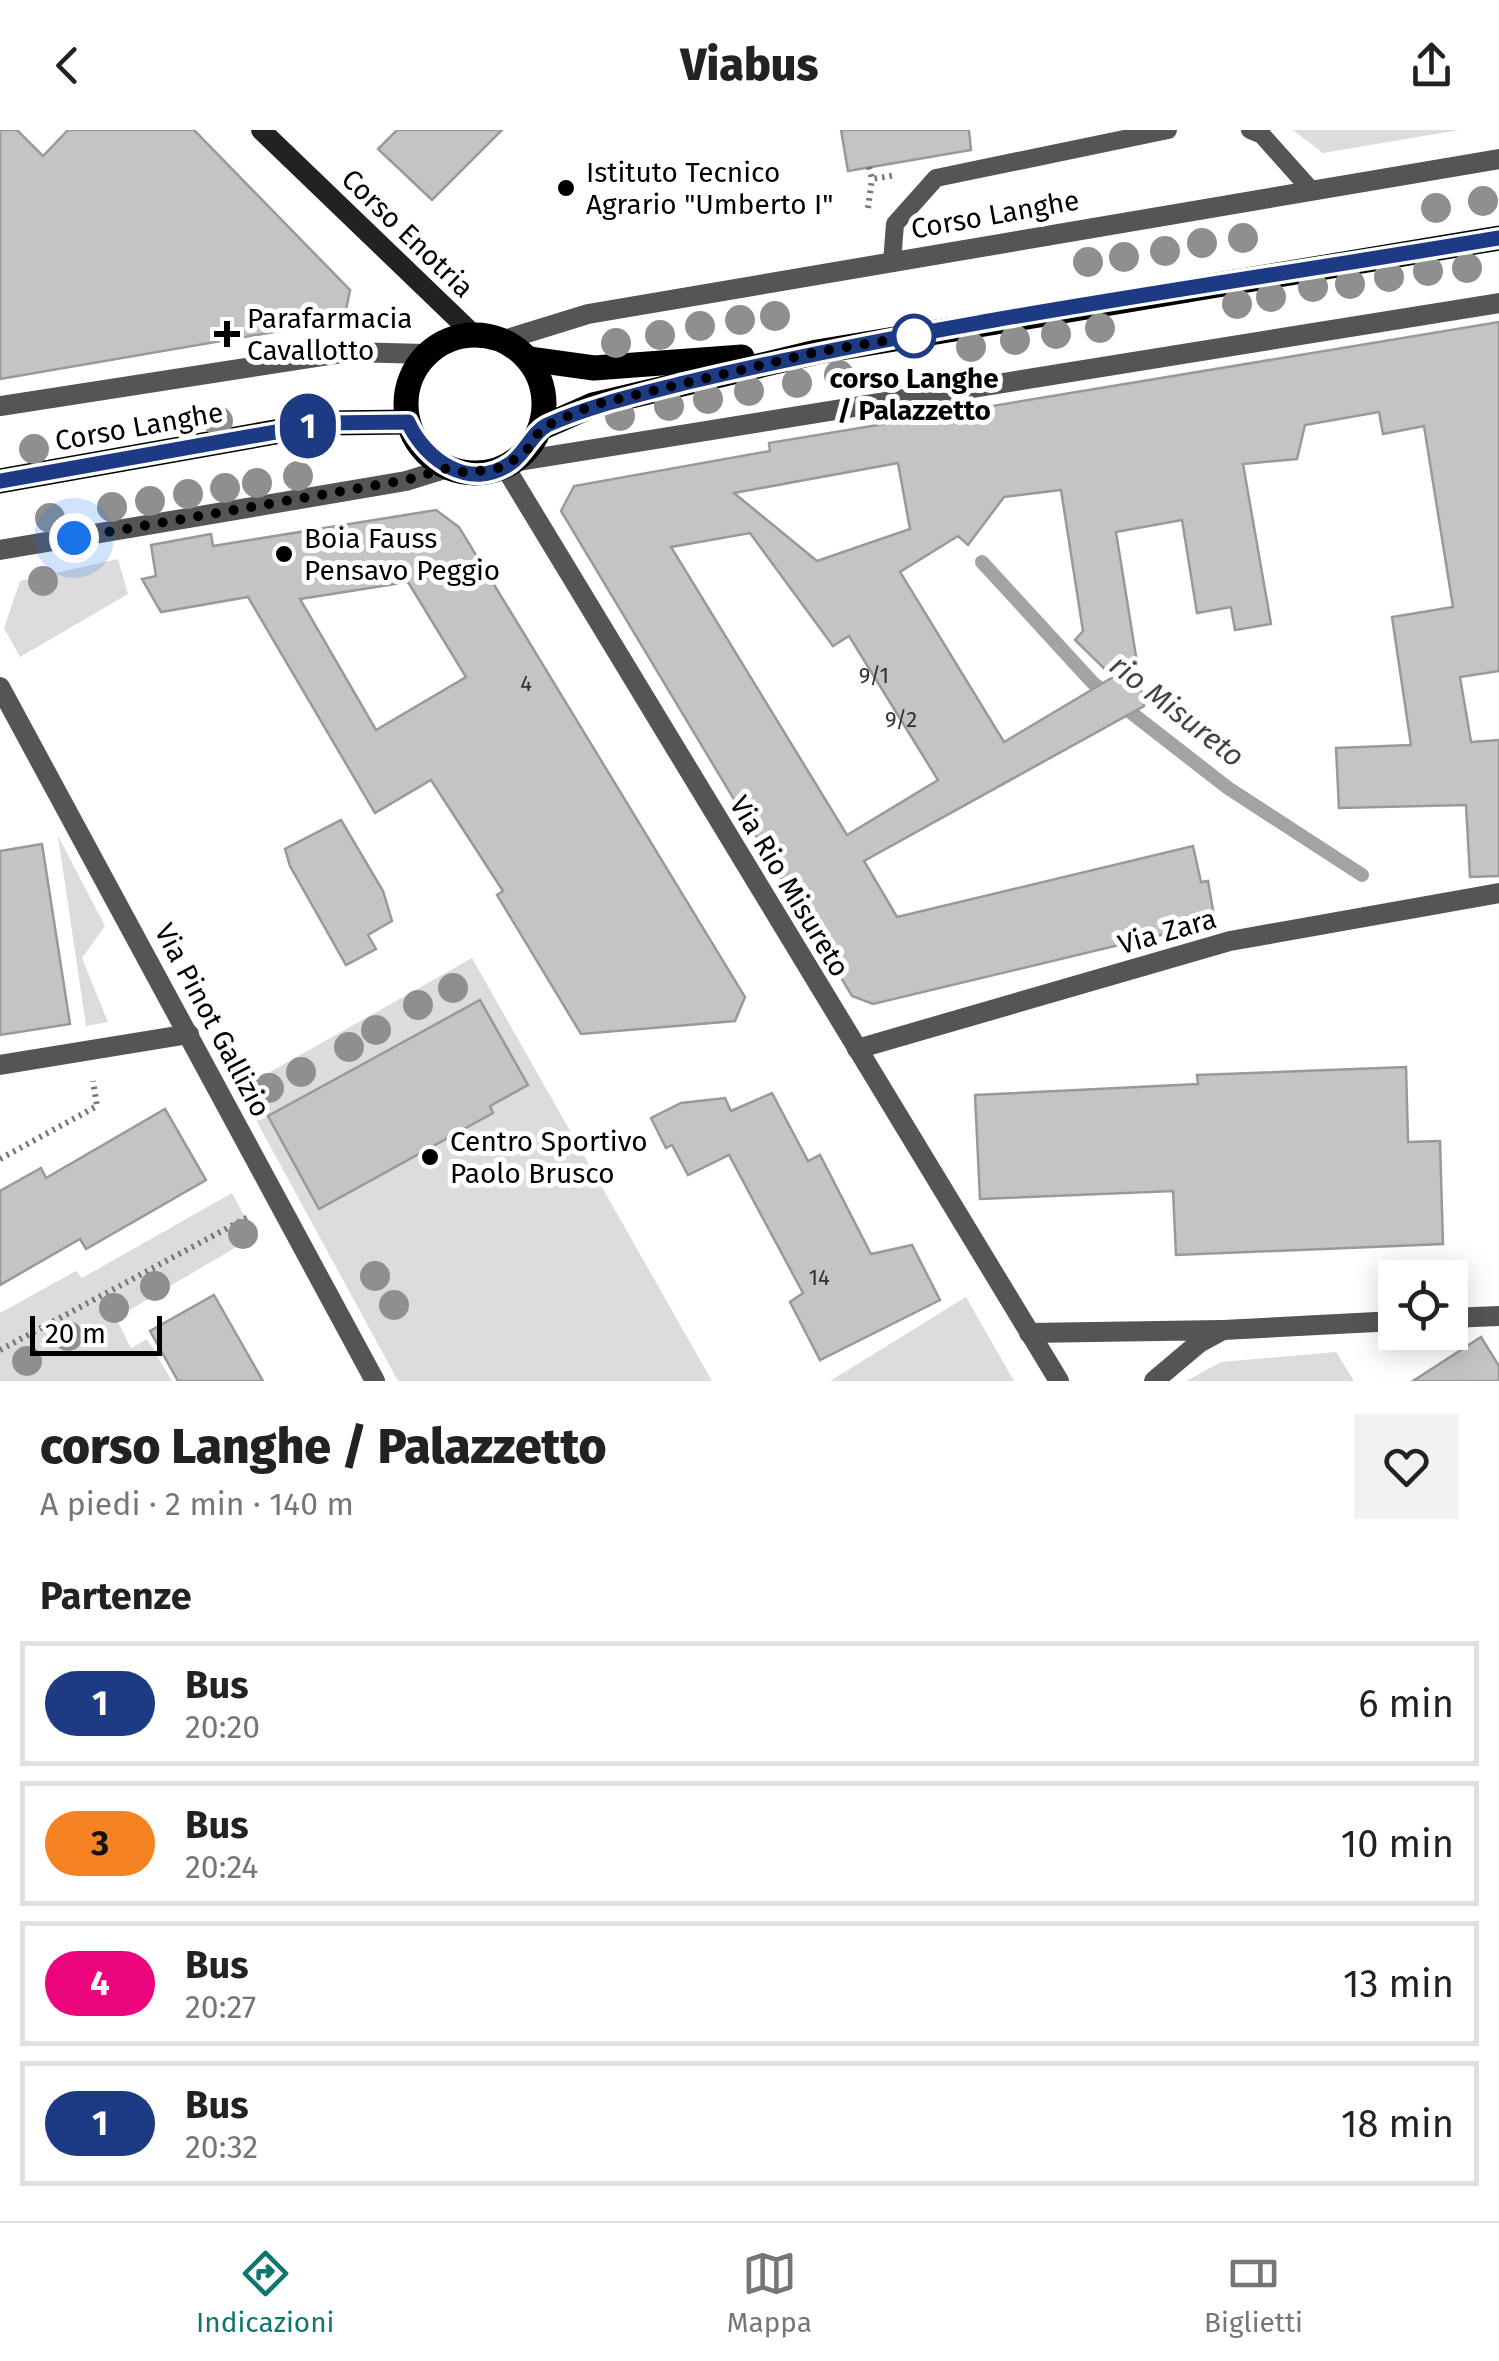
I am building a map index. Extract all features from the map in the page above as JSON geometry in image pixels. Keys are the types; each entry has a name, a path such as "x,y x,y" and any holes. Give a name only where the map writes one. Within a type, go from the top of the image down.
{"main road":[{"name":"Corso Enotria","path":"261,130 473,334"},
{"path":"541,428 545,404 541,380 529,359 504,340 473,334 455,336 426,354 408,386 408,422 430,457 466,473 509,464 541,428 593,405 817,352 1499,238"},
{"path":"529,359 594,368 817,352"},
{"name":"Corso Langhe","path":"0,481 326,423 408,422"}],"street":[{"name":"Corso Langhe","path":"504,340 588,314 1499,159"},
{"path":"509,464 1499,303"},
{"name":"Corso Langhe","path":"0,406 348,352 426,354"},
{"name":"Via Rio Misureto","path":"509,464 856,1049 1059,1381"},
{"path":"0,550 406,480 448,468"},
{"name":"Via Pinot Gallizio","path":"0,687 375,1381"},
{"name":"Via Zara","path":"856,1049 1230,941 1499,893"},
{"path":"0,1065 189,1034"},
{"path":"1468,1317 1499,1316"},
{"path":"1029,1333 1223,1330 1378,1322"},
{"path":"1154,1381 1199,1342 1223,1330"}],"lane":[{"path":"892,262 895,224 936,178 1168,130"},
{"path":"1250,130 1262,134 1312,190"}],"path":[{"path":"868,167 872,179 868,207"},
{"path":"872,179 902,174"},
{"path":"0,1159 98,1106 87,1051"},
{"path":"0,1350 278,1201"}],"shaded area":[{"path":"1293,130 1459,130 1323,153"},
{"path":"118,559 128,594 20,657 4,628 20,581"},
{"path":"58,836 105,926 82,958 108,1022 86,1026"},
{"name":"Centro Sportivo Paolo Brusco","path":"472,958 712,1381 398,1381 245,1100 254,1081"},
{"path":"232,1193 255,1236 116,1318 131,1348 147,1339 172,1381 0,1381 0,1313 76,1271 82,1278"},
{"path":"966,1297 1014,1381 830,1381"},
{"path":"1336,1352 1354,1381 1186,1381 1221,1362"}],"building":[{"path":"0,130 17,130 43,156 68,130 194,130 350,290 344,320 0,379"},
{"path":"397,130 502,130 432,200 378,149"},
{"path":"841,130 969,130 971,150 848,171"},
{"path":"1499,322 1499,671 1460,677 1471,742 1499,740 1499,876 1470,877 1466,805 1339,808 1336,748 1411,745 1392,617 1453,607 1424,426 1383,434 1379,412 1305,425 1297,459 1243,464 1271,624 1235,630 1231,607 1197,613 1182,520 1116,532 1144,706 864,861 897,917 1193,846 1201,882 1208,881 1215,922 873,1004 852,996 561,511 574,486 770,451 769,443","holes":["898,463 910,529 817,561 734,493","1061,490 1083,631 1075,640 1113,677 1004,742 900,572 958,536 968,545 1004,497","750,533 833,646 849,636 938,780 847,835 671,547"]},
{"path":"436,510 459,527 745,997 735,1021 581,1034 497,895 503,891 431,780 375,813 248,597 161,612 142,579 156,576 151,545 211,534 213,546","holes":["408,582 466,677 376,730 300,599"]},
{"path":"341,820 383,891 392,921 368,935 376,949 346,965 290,866 285,849"},
{"path":"42,844 70,1024 0,1035 0,851"},
{"path":"480,1000 528,1085 490,1106 493,1113 319,1209 268,1116"},
{"path":"1406,1067 1408,1142 1440,1141 1443,1244 1176,1255 1173,1191 980,1199 975,1095 1198,1084 1197,1075"},
{"path":"772,1093 808,1161 820,1155 871,1254 912,1245 940,1300 820,1360 790,1302 803,1293 729,1155 688,1175 672,1145 666,1148 651,1118 681,1103 725,1098 731,1111"},
{"path":"165,1109 206,1180 86,1249 80,1239 0,1285 0,1191 41,1168 46,1178"},
{"path":"214,1295 263,1381 178,1381 150,1331"},
{"path":"1481,1337 1499,1366 1499,1381 1413,1381 1461,1350 1468,1350 1468,1345"}],"waterway":[{"name":"rio Misureto","path":"982,562 1093,683 1228,788 1362,875"}],"bus line":[{"name":"1","path":"0,481 326,423 408,422 416,441 430,457 466,473 486,472 513,462 530,447 541,428 593,405 817,352 1499,238"}],"place":[{"name":"Istituto Tecnico Agrario \"Umberto I\"","path":"566,188"},
{"name":"Parafarmacia Cavallotto","path":"227,334"},
{"name":"corso Langhe / Palazzetto","path":"914,336"},
{"name":"Boia Fauss Pensavo Peggio","path":"284,554"},
{"name":"Centro Sportivo Paolo Brusco","path":"430,1157"}],"route":[{"path":"74,538 406,480 448,468 466,473 486,472 513,462 530,447 541,428 593,405 817,352 932,333 914,336"}]}
